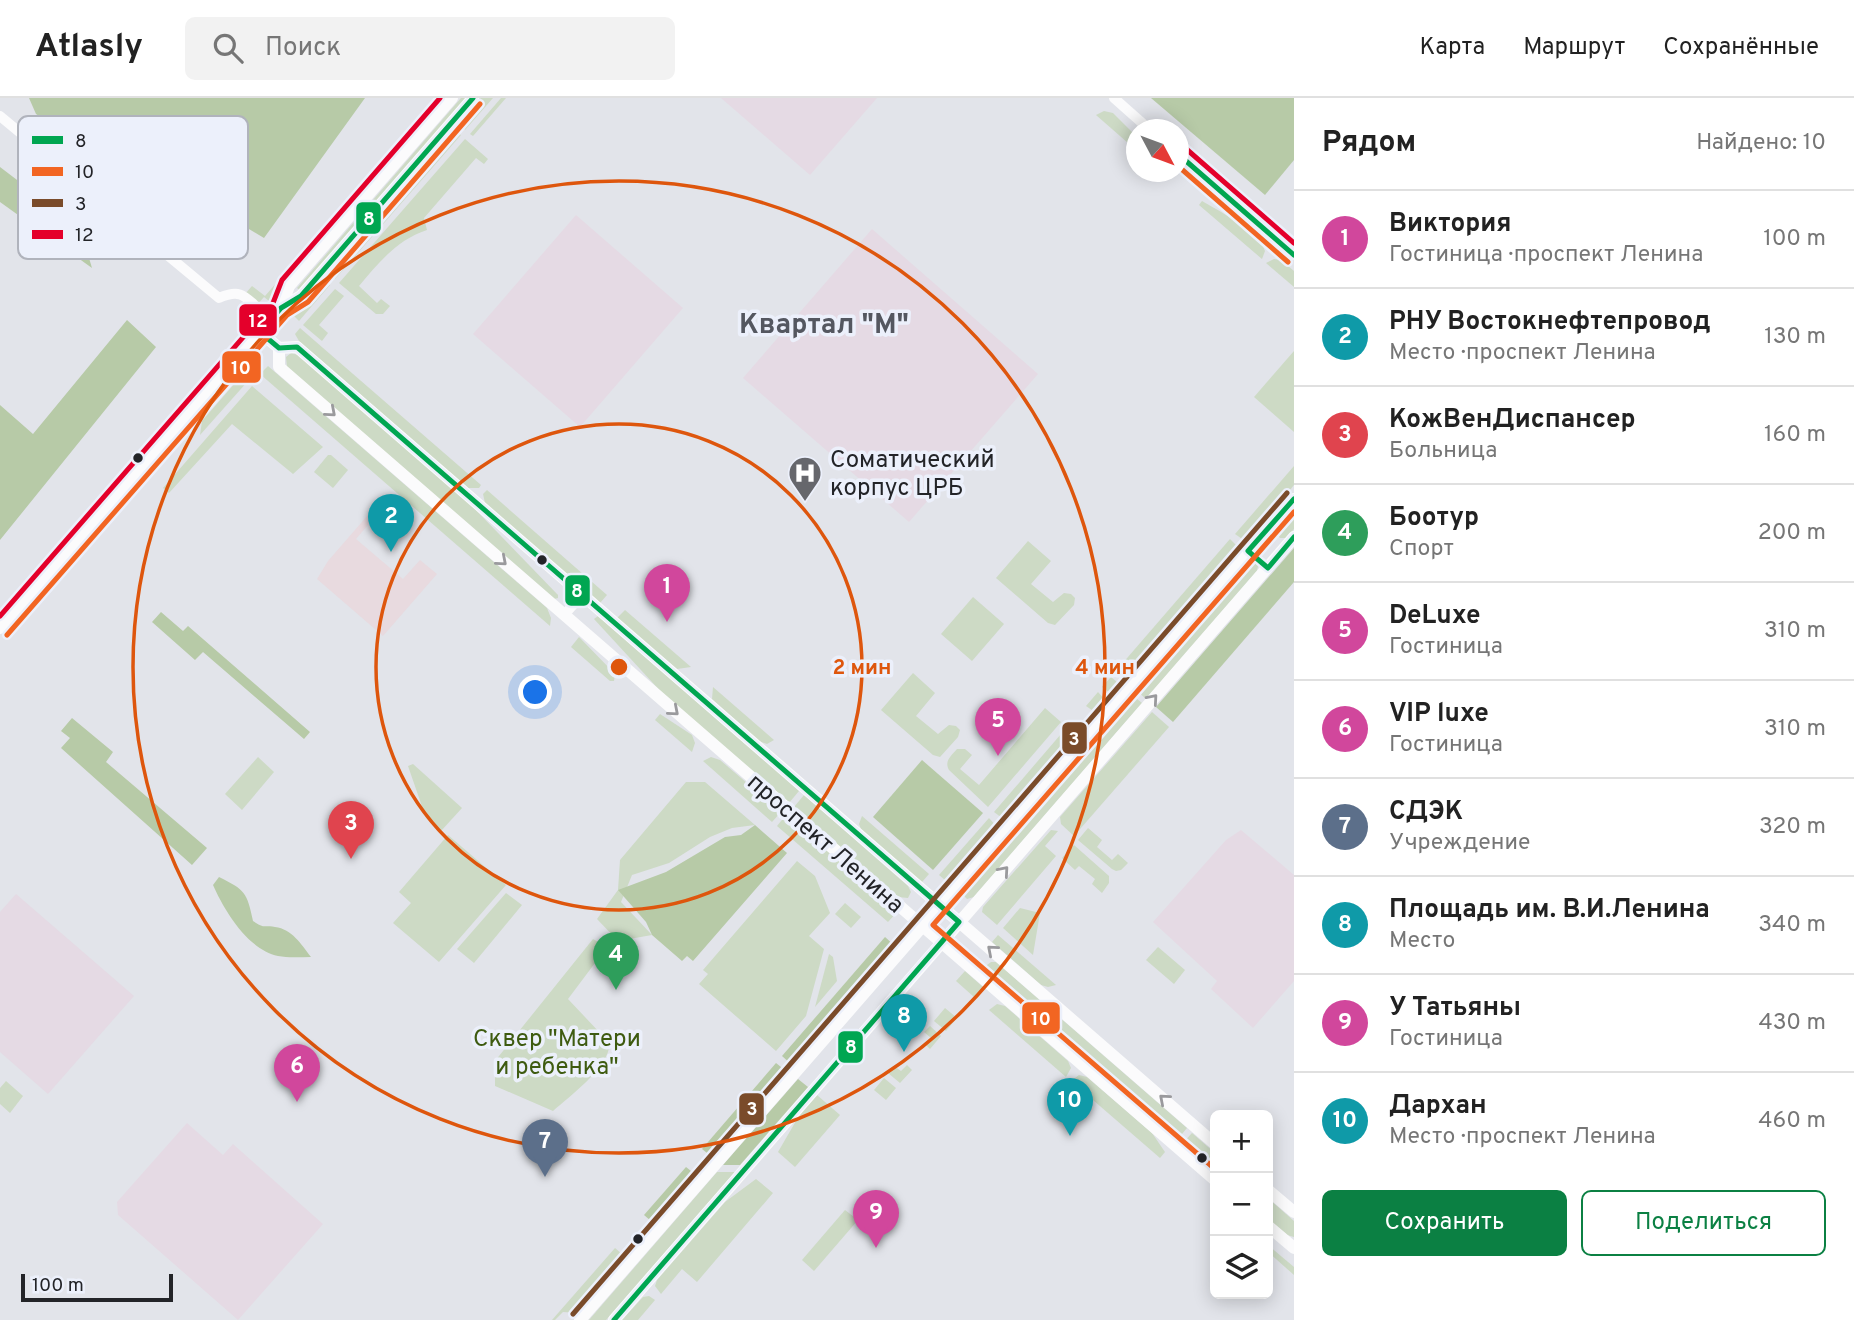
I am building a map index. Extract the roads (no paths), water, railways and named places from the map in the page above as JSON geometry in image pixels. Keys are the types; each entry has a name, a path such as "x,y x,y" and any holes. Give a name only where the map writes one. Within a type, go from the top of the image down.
{"street":[{"path":"281,308 289,286 452,98"},
{"path":"0,629 260,331 281,308 301,296 473,98"},
{"path":"1114,98 1138,119"},
{"path":"0,116 18,131"},
{"path":"1189,164 1294,255"},
{"path":"172,259 219,298 232,292 241,293 262,312 260,331"},
{"name":"проспект Ленина","path":"260,331 279,348 297,347 1210,1140"},
{"name":"проспект Ленина","path":"279,348 279,367 1210,1176"},
{"path":"580,1320 1294,499"},
{"path":"614,1320 1294,537"},
{"path":"564,615 582,595"},
{"path":"1273,1193 1294,1212"},
{"path":"1273,1230 1294,1248"}],"place":[{"name":"Соматический корпус ЦРБ","path":"805,503"},
{"name":"РНУ Востокнефтепровод","path":"391,552"},
{"name":"Виктория","path":"667,622"},
{"name":"DeLuxe","path":"998,756"},
{"name":"КожВенДиспансер","path":"351,859"},
{"name":"Боотур","path":"616,990"},
{"name":"Площадь им. В.И.Ленина","path":"904,1052"},
{"name":"VIP luxe","path":"297,1102"},
{"name":"Дархан","path":"1070,1136"},
{"name":"СДЭК","path":"545,1177"},
{"name":"У Татьяны","path":"876,1248"}],"district":[{"name":"Квартал \"М\"","path":"824,323"}],"park label":[{"name":"Сквер \"Матери и ребенка\"","path":"557,1052"}]}
